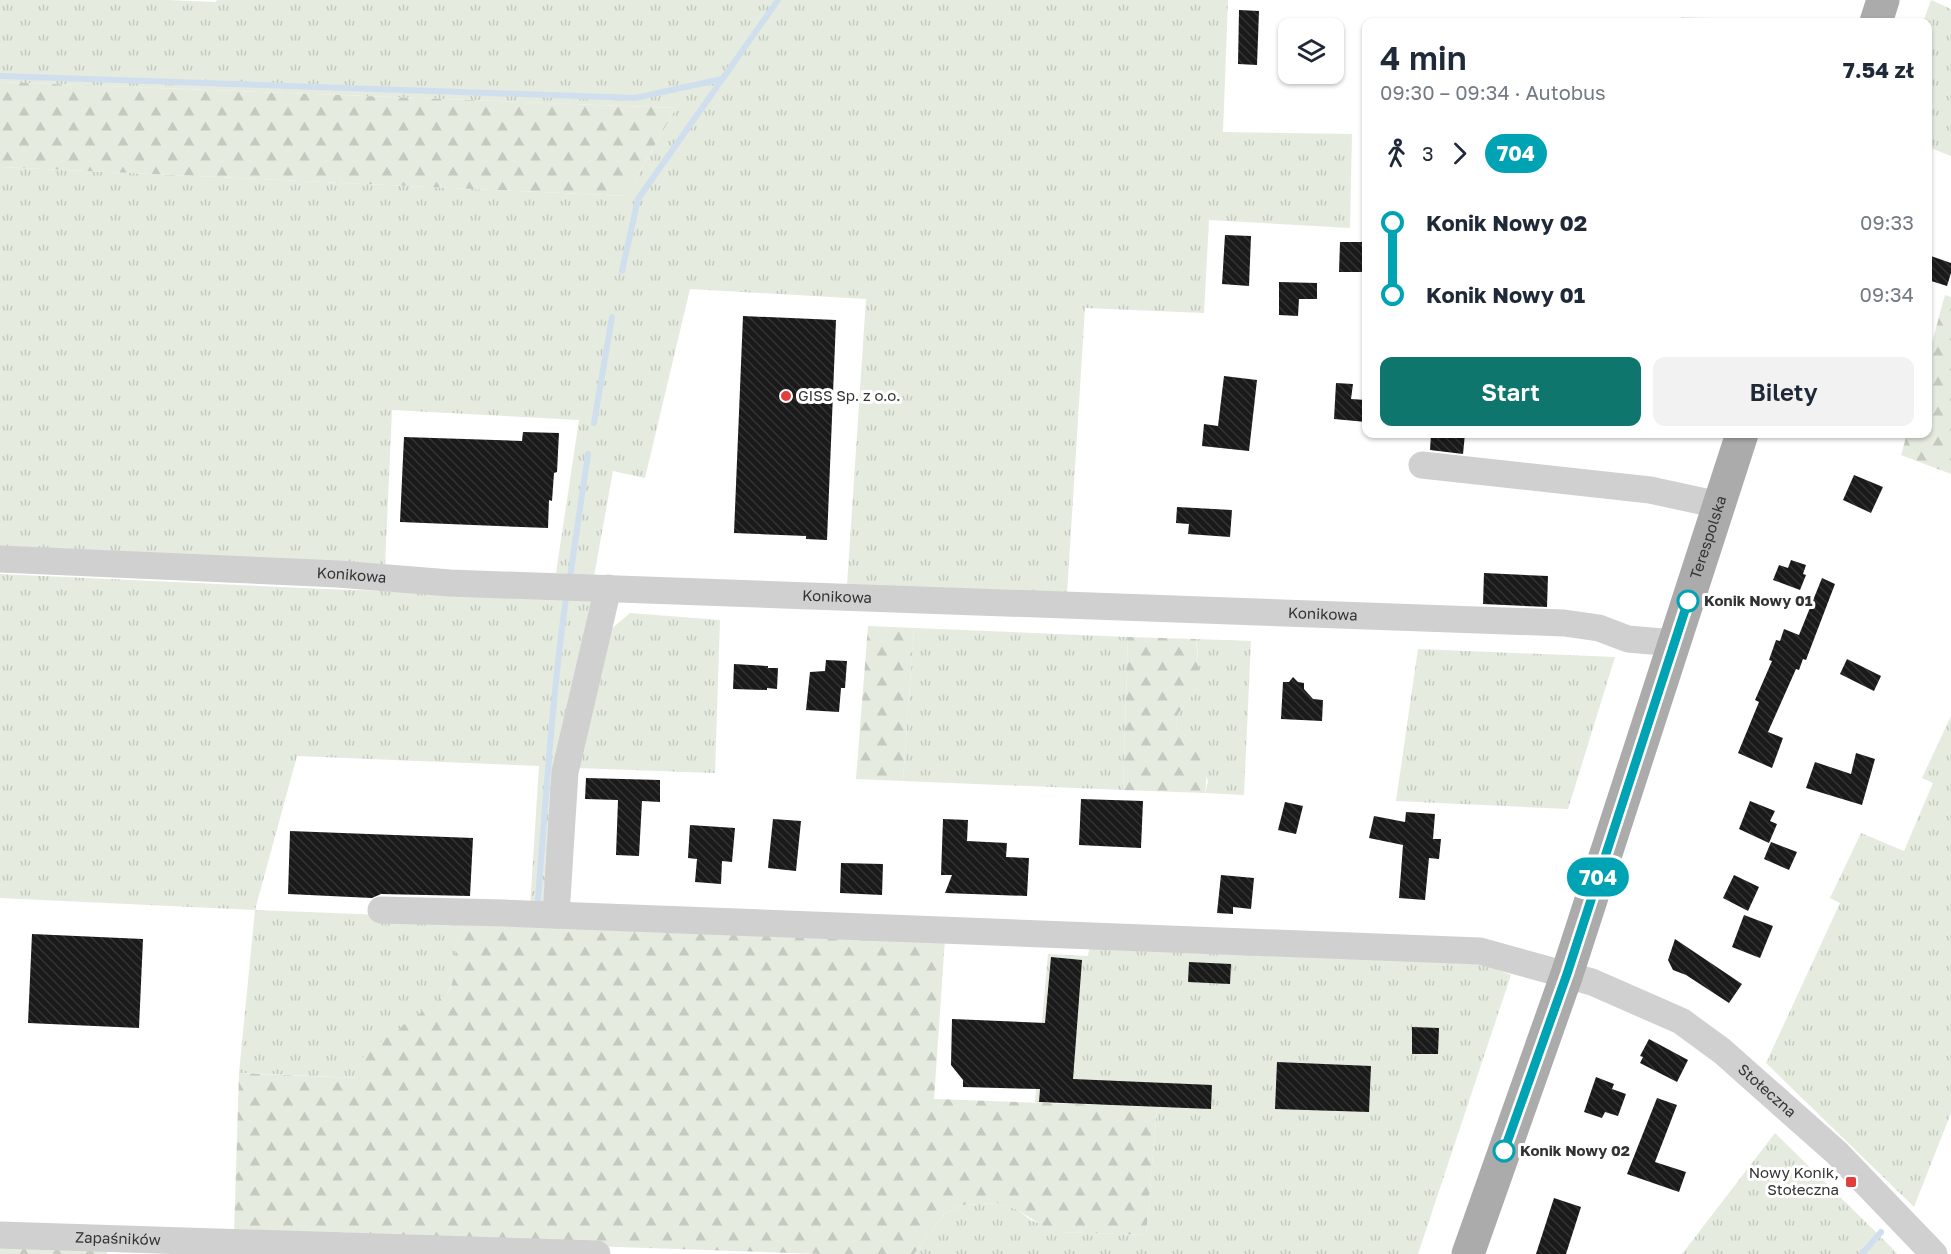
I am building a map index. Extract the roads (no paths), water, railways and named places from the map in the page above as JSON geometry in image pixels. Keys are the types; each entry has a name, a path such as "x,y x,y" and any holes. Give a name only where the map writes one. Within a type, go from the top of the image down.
{"main road":[{"path":"1877,18 1883,0"},
{"name":"Terespolska","path":"1468,1254 1567,974 1741,438"}],"street":[{"path":"1422,465 1650,490 1719,505"},
{"name":"Konikowa","path":"0,559 338,574 450,583 1564,623 1599,628 1628,639 1674,643"},
{"path":"556,915 565,772 608,588"},
{"name":"Stołeczna","path":"381,910 1480,951 1592,982 1680,1021 1722,1051 1849,1164 1934,1254"},
{"name":"Zapaśników","path":"0,1235 597,1254"}],"waterway":[{"path":"622,271 638,199 778,0"},
{"path":"0,76 635,98 722,79"},
{"path":"594,423 612,317"},
{"path":"570,577 588,454"},
{"path":"538,899 553,711 566,598"},
{"path":"1862,1254 1881,1232"}],"place":[{"name":"GISS Sp. z o.o.","path":"786,396"},
{"name":"Konik Nowy 01","path":"1688,601"},
{"name":"Konik Nowy 02","path":"1504,1151"},
{"name":"Nowy Konik, Stołeczna","path":"1851,1182"}]}
